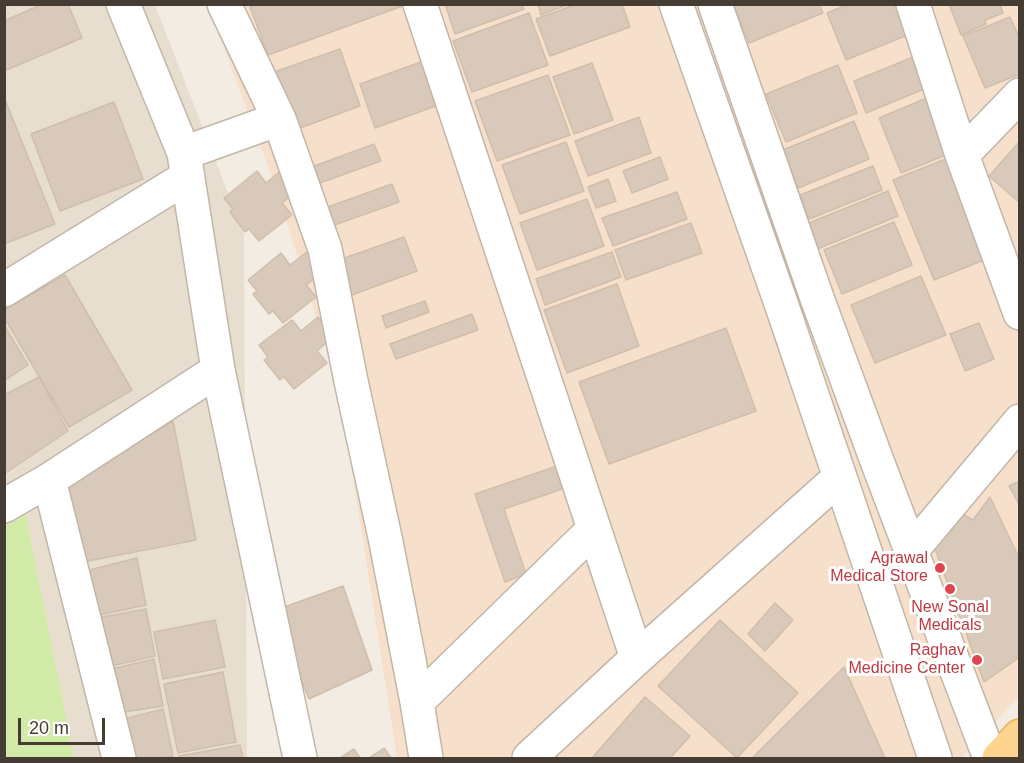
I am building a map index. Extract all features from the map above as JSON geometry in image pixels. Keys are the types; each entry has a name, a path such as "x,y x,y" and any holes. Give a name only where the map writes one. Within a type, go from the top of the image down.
{"main road":[{"path":"999,759 1020,736"}],"street":[{"path":"123,4 186,165 218,370 300,759"},
{"path":"224,4 279,118 325,249 386,542 426,759"},
{"path":"420,4 637,658"},
{"path":"676,4 779,298 935,759"},
{"path":"714,4 876,461 990,759"},
{"path":"913,4 962,155 1020,313"},
{"path":"962,155 1020,95"},
{"path":"4,290 186,165 279,118"},
{"path":"4,506 49,480 218,370"},
{"path":"911,551 1020,421"},
{"path":"531,758 637,658 840,477"},
{"path":"49,480 118,759"},
{"path":"417,702 594,529"}],"shaded area":[{"path":"4,5 155,5 244,234 247,758 5,758"},
{"path":"208,5 1019,5 1019,696 962,758 397,758 340,394 276,188"}],"green space":[{"path":"25,512 74,758 5,758 4,524"}],"building":[{"path":"43,4 68,4 82,38 4,71 4,21"},
{"path":"258,4 408,4 268,55 250,7"},
{"path":"445,4 522,4 524,9 455,34"},
{"path":"538,4 569,4 541,15"},
{"path":"577,4 622,4 630,27 550,56 536,19"},
{"path":"733,4 819,4 823,13 749,43"},
{"path":"849,4 898,4 910,34 846,60 827,13"},
{"path":"949,4 1000,4 1003,13 985,20 986,24 961,35"},
{"path":"529,13 548,65 472,92 453,41"},
{"path":"1010,17 1020,39 1020,74 985,88 963,36"},
{"path":"340,49 360,106 292,131 271,73"},
{"path":"916,56 929,87 866,113 854,81"},
{"path":"429,59 444,103 375,128 360,84"},
{"path":"592,63 613,120 574,134 553,77"},
{"path":"838,65 857,113 786,142 766,94"},
{"path":"548,75 570,135 497,161 475,101"},
{"path":"934,95 956,151 901,173 879,118"},
{"path":"4,97 55,224 4,244"},
{"path":"114,102 143,179 60,211 31,134"},
{"path":"639,117 651,153 588,176 575,141"},
{"path":"854,121 869,159 798,188 783,150"},
{"path":"1020,141 1020,203 989,176"},
{"path":"566,142 584,191 520,214 502,165"},
{"path":"374,144 381,161 320,183 314,166"},
{"path":"953,156 994,256 934,280 893,180"},
{"path":"660,157 668,179 632,193 623,171"},
{"path":"873,166 882,190 809,219 800,195"},
{"path":"282,170 298,190 282,203 292,215 259,241 249,229 245,232 230,212 233,209 224,198 257,171 266,183"},
{"path":"608,179 616,201 596,208 588,187"},
{"path":"392,184 399,202 329,227 322,209"},
{"path":"888,191 898,216 815,250 804,225"},
{"path":"677,192 687,219 613,246 602,218"},
{"path":"587,199 604,246 537,270 520,223"},
{"path":"894,222 912,265 842,294 824,250"},
{"path":"691,223 702,253 626,280 615,250"},
{"path":"404,237 417,271 349,296 336,261"},
{"path":"307,252 323,272 306,285 316,297 283,323 273,311 269,314 253,294 257,291 248,280 281,253 290,265"},
{"path":"612,252 621,277 545,305 536,279"},
{"path":"65,275 132,390 69,427 4,317 4,310"},
{"path":"921,276 946,335 875,363 851,305"},
{"path":"617,284 639,346 567,373 544,310"},
{"path":"425,301 429,312 386,328 382,316"},
{"path":"472,314 478,330 396,359 390,344"},
{"path":"318,317 333,337 317,351 327,363 294,389 284,377 280,380 264,360 268,357 259,345 292,320 301,331"},
{"path":"979,323 994,359 965,371 950,334"},
{"path":"4,325 28,365 4,381"},
{"path":"726,328 756,411 609,464 579,382"},
{"path":"39,377 68,431 4,474 4,395"},
{"path":"173,421 196,540 78,563 63,488"},
{"path":"560,465 568,487 504,509 526,574 505,582 475,494"},
{"path":"1020,481 1020,506 1009,486"},
{"path":"990,497 1020,560 1020,657 984,682 932,541 959,512 973,520"},
{"path":"137,558 146,605 95,616 85,571"},
{"path":"343,586 372,670 309,699 273,611"},
{"path":"775,603 793,620 765,651 748,634"},
{"path":"146,609 155,656 107,667 97,618"},
{"path":"215,620 225,667 163,679 154,632"},
{"path":"720,620 798,693 737,758 658,686"},
{"path":"154,659 163,706 118,713 107,670"},
{"path":"844,667 885,758 752,758"},
{"path":"223,672 236,742 178,753 164,684"},
{"path":"645,697 690,736 670,758 592,758"},
{"path":"163,709 173,756 130,758 120,720"},
{"path":"240,745 243,758 179,758 179,756"},
{"path":"384,748 391,758 369,758"},
{"path":"354,749 360,758 340,758"}],"place":[{"name":"Agrawal Medical Store","path":"940,568"},
{"name":"New Sonal Medicals","path":"950,589"},
{"name":"Raghav Medicine Center","path":"977,660"}]}
